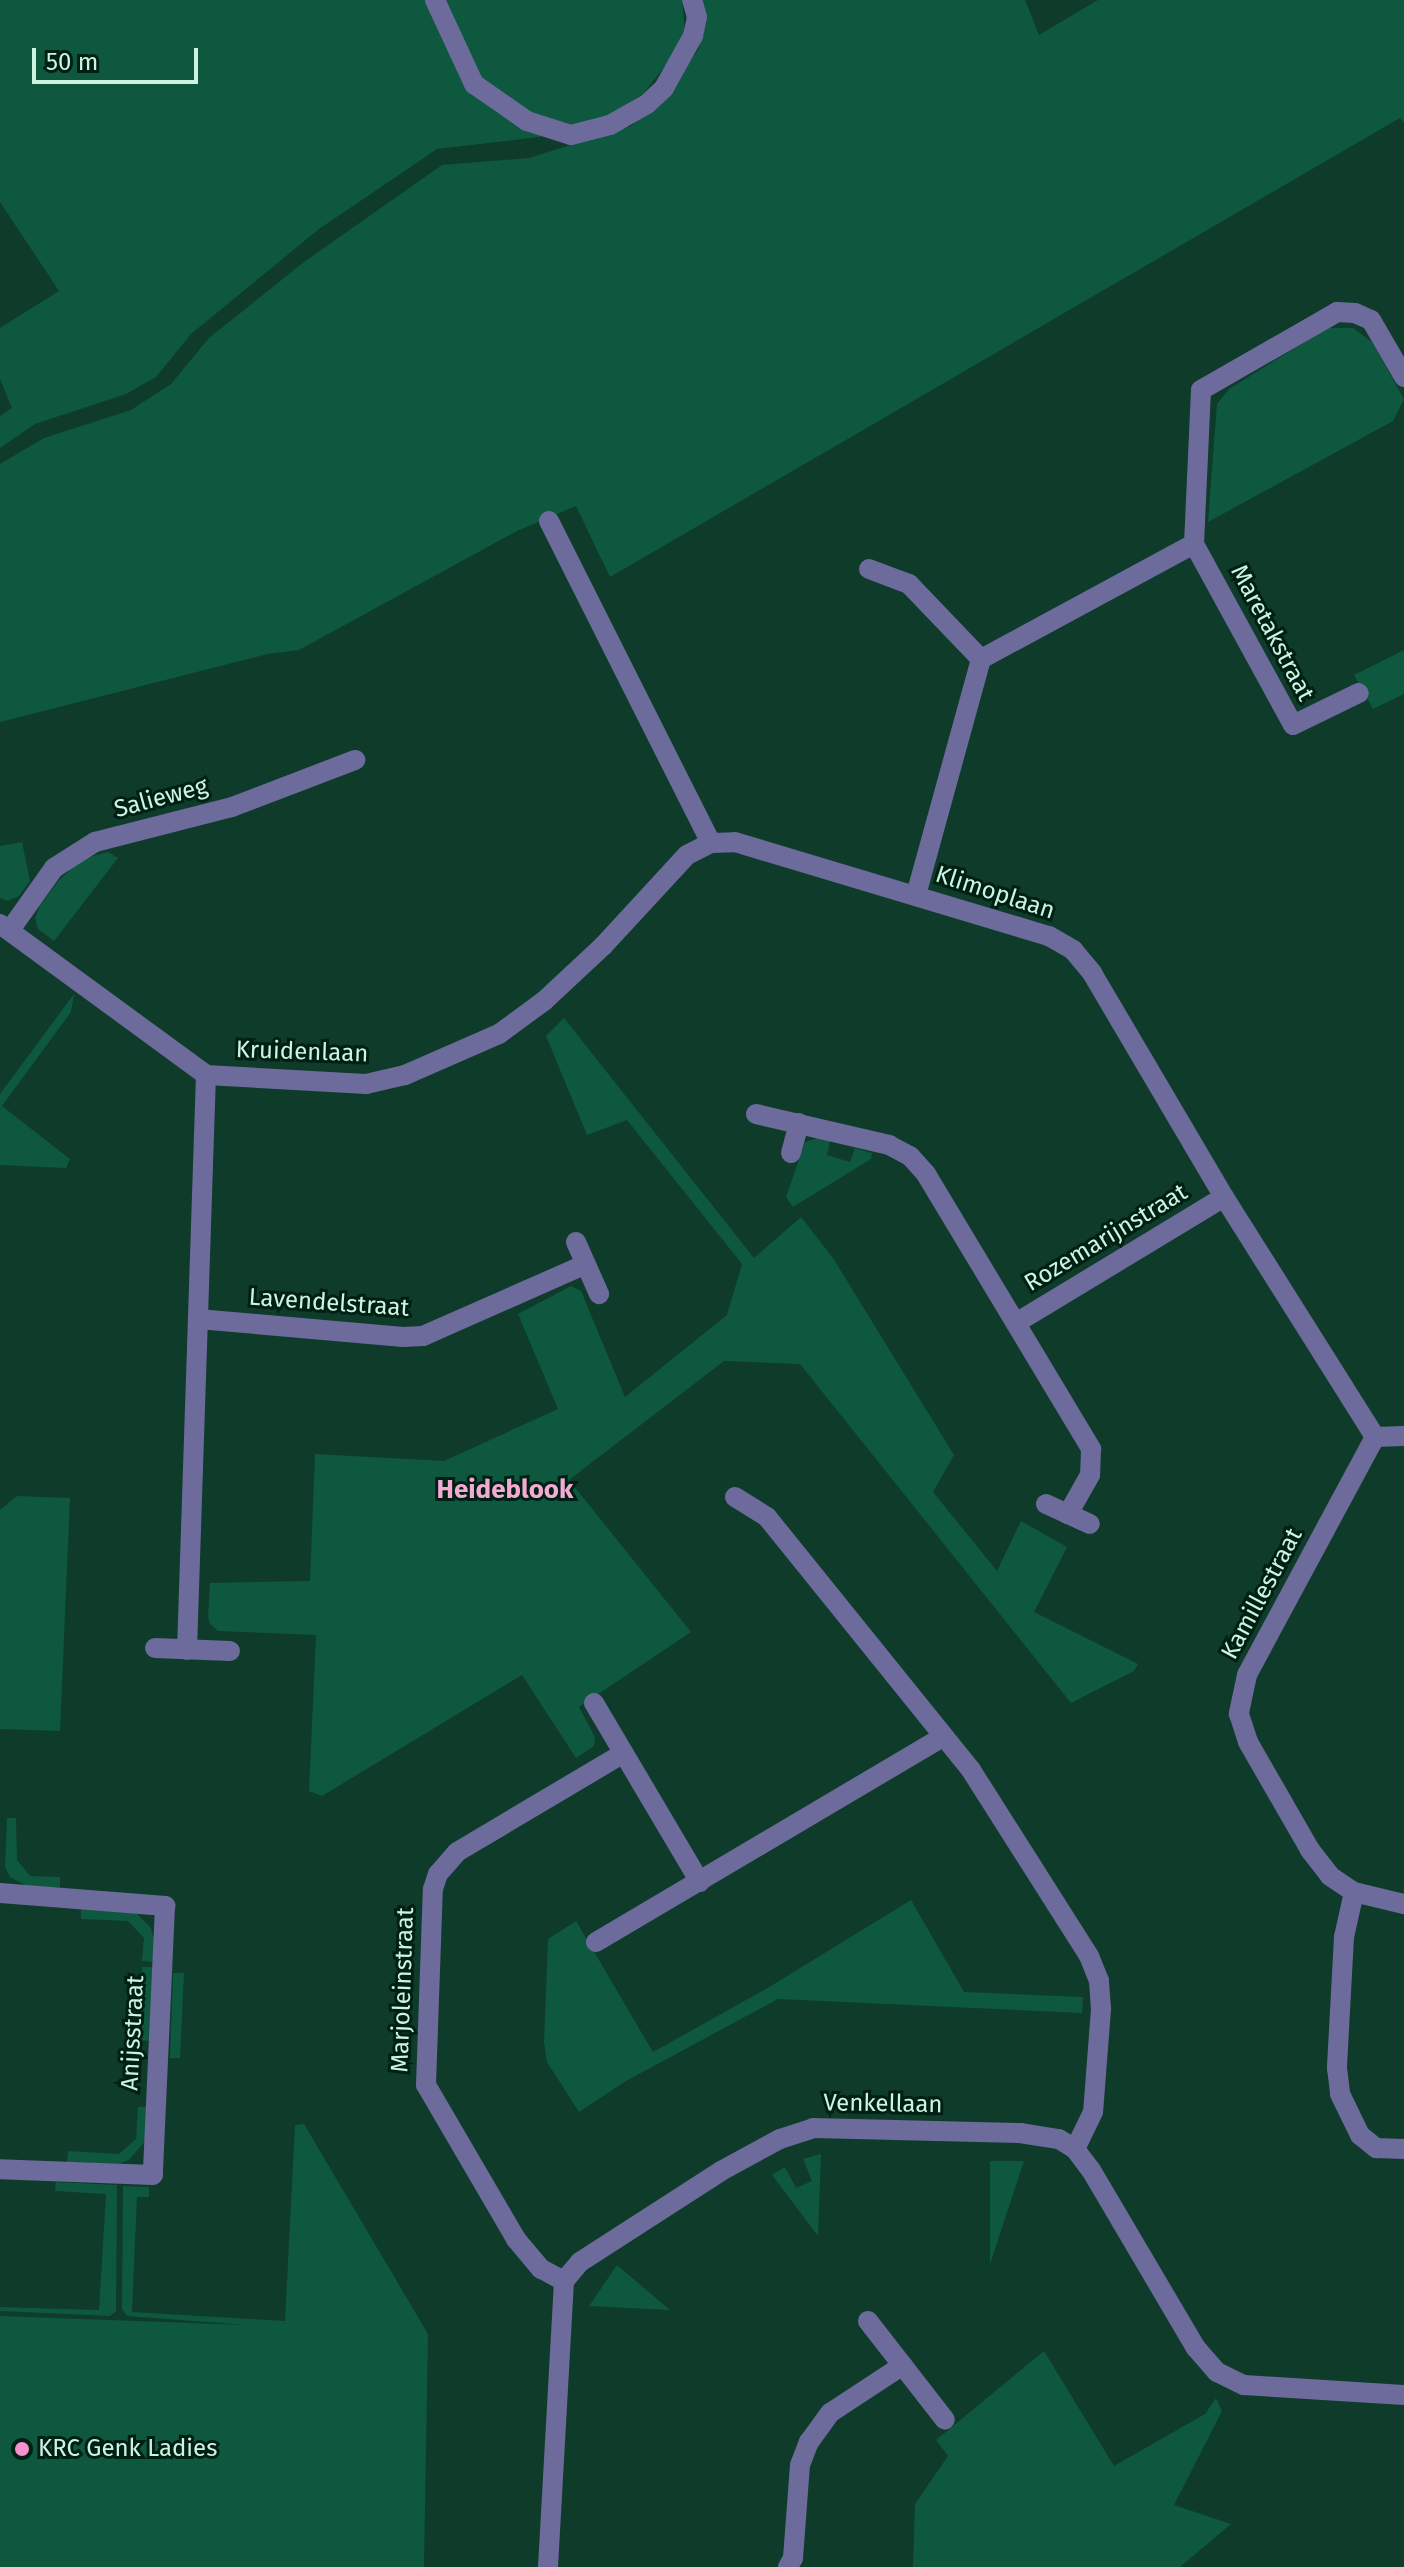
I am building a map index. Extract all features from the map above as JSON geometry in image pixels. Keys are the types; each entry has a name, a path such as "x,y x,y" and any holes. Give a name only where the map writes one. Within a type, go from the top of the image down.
{"street":[{"path":"435,0 474,84 527,121 571,135 610,125 647,104 664,88 693,36 697,17 692,0"},
{"path":"916,895 981,659 1194,544 1201,390 1337,312 1355,313 1371,320 1404,377"},
{"path":"549,521 711,843"},
{"name":"Maretakstraat","path":"1194,544 1293,725 1359,693"},
{"path":"869,569 909,584 981,659"},
{"name":"Salieweg","path":"5,927 54,868 95,842 232,807 355,760"},
{"name":"Klimoplaan","path":"711,843 735,842 916,895 1049,936 1073,950 1092,973 1224,1197 1375,1437"},
{"name":"Kruidenlaan","path":"5,927 206,1075 366,1084 405,1075 499,1034 544,1001 603,946 687,855 711,843"},
{"path":"187,1650 206,1075"},
{"name":"Rozemarijnstraat","path":"756,1114 889,1145 910,1156 926,1174 1091,1449 1090,1475 1068,1514"},
{"path":"791,1153 799,1123"},
{"name":"Rozemarijnstraat","path":"1016,1323 1224,1197"},
{"path":"576,1242 599,1294"},
{"name":"Lavendelstraat","path":"198,1319 403,1337 423,1336 586,1264"},
{"path":"1375,1437 1404,1436"},
{"name":"Kamillestraat","path":"1375,1437 1247,1675 1239,1714 1241,1728 1310,1850 1330,1876 1354,1892 1404,1904"},
{"path":"735,1497 767,1517 971,1770 1081,1943 1099,1981 1101,2009 1093,2112 1075,2149 1196,2348 1217,2372 1244,2385 1404,2395"},
{"path":"1046,1504 1090,1524"},
{"path":"155,1648 230,1651"},
{"path":"594,1703 700,1882"},
{"path":"596,1942 944,1736"},
{"name":"Marjoleinstraat","path":"564,2281 541,2269 516,2239 426,2085 433,1889 438,1874 457,1852 622,1754"},
{"path":"1354,1892 1344,1937 1337,2068 1340,2094 1360,2135 1376,2148 1404,2149"},
{"name":"Anijsstraat","path":"0,1893 165,1906 153,2175 0,2169"},
{"name":"Venkellaan","path":"564,2281 580,2262 721,2171 773,2142 813,2128 1020,2133 1059,2139 1075,2149"},
{"path":"548,2567 564,2281"},
{"path":"868,2321 945,2420"},
{"path":"788,2567 793,2558 800,2465 809,2442 830,2413 903,2365"}],"green space":[{"path":"0,0 682,0 685,32 668,62 644,93 605,118 539,137 437,149 319,229 191,334 156,377 126,394 35,424 0,448 0,416 12,408 0,379 0,328 59,291 0,202"},
{"path":"701,0 1025,0 1039,35 1098,0 1404,0 1404,123 1400,118 610,577 576,506 517,531 299,650 268,654 0,722 0,464 44,438 131,410 171,384 209,338 304,262 442,165 529,158 631,126 664,100 698,50 707,21"},
{"path":"1327,328 1353,328 1372,342 1404,399 1393,421 1208,522 1217,404 1229,389"},
{"path":"1404,650 1404,694 1373,709 1354,675"},
{"path":"22,842 30,881 19,896 8,901 0,898 0,846"},
{"path":"108,852 118,858 54,941 38,929 35,918 40,906 59,880 82,859"},
{"path":"74,994 71,1012 2,1106 70,1159 66,1168 0,1165 0,1094"},
{"path":"564,1018 754,1258 801,1217 833,1258 954,1455 933,1492 997,1571 1021,1521 1067,1547 1034,1612 1138,1664 1134,1671 1071,1703 800,1364 724,1361 569,1480 691,1632 579,1707 595,1737 594,1746 576,1758 522,1675 322,1796 309,1791 316,1635 218,1631 210,1624 208,1616 210,1583 310,1581 315,1454 444,1461 558,1409 518,1314 571,1286 581,1291 625,1397 727,1315 742,1264 627,1120 587,1135 546,1036"},
{"path":"818,1138 830,1141 827,1155 850,1162 855,1148 872,1153 871,1159 793,1207 786,1197 805,1142"},
{"path":"17,1496 70,1498 60,1731 0,1729 0,1510"},
{"path":"7,1818 16,1818 17,1860 30,1876 60,1877 60,1887 29,1887 10,1877 5,1867"},
{"path":"911,1900 964,1992 1083,1997 1082,2013 778,1999 626,2081 579,2112 547,2062 544,2042 548,1939 576,1921 653,2052 766,1989"},
{"path":"81,1909 136,1913 151,1928 153,1962 142,1961 144,1938 128,1921 81,1919"},
{"path":"142,1967 153,1967 150,2041 140,2040"},
{"path":"173,1973 184,1973 180,2058 170,2058"},
{"path":"138,2107 146,2107 146,2140 129,2160 118,2164 67,2162 68,2151 119,2154 136,2139"},
{"path":"304,2124 428,2334 424,2567 0,2567 0,2316 247,2325 127,2316 122,2309 123,2186 149,2187 149,2197 137,2197 132,2312 285,2321 295,2125"},
{"path":"821,2154 818,2236 772,2175 785,2167 796,2188 812,2181 803,2159"},
{"path":"990,2161 1024,2161 990,2264"},
{"path":"56,2182 117,2185 116,2311 110,2316 0,2311 0,2307 99,2310 106,2194 55,2191"},
{"path":"617,2265 670,2310 589,2306"},
{"path":"1044,2351 1114,2466 1205,2414 1216,2398 1222,2411 1174,2505 1231,2524 1180,2567 913,2567 915,2504 948,2456 936,2440"}],"place":[{"name":"KRC Genk Ladies","path":"22,2449"}],"district":[{"name":"Heideblook","path":"505,1490"}]}
